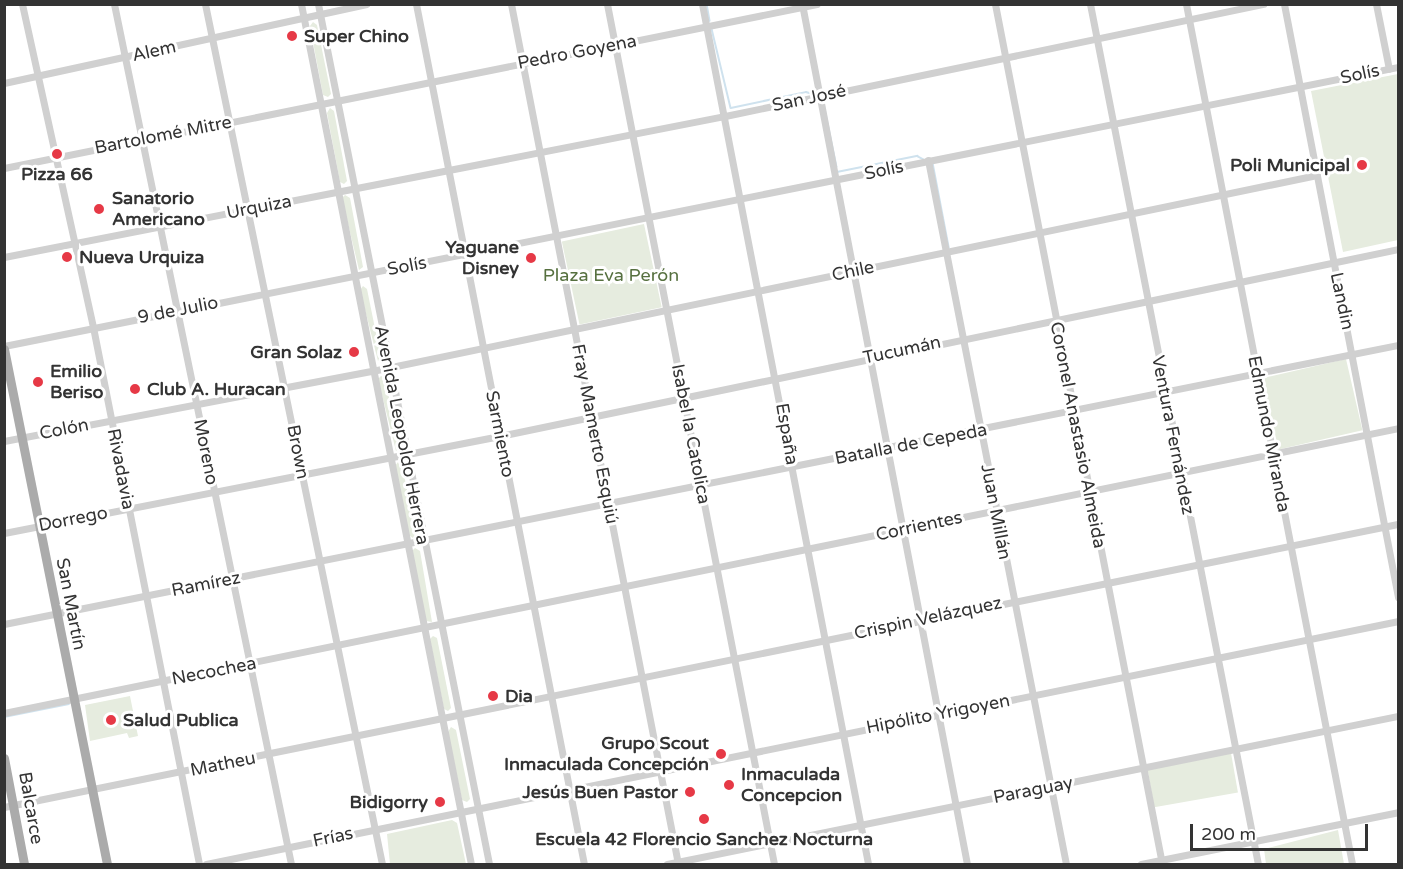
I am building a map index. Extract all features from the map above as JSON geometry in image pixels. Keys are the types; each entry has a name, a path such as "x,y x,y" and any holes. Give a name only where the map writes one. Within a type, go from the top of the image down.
{"main road":[{"name":"San Martín","path":"4,348 106,864"},
{"name":"Balcarce","path":"4,758 9,806 24,864"}],"street":[{"name":"Rivadavia","path":"22,4 93,327 199,864"},
{"name":"Moreno","path":"114,4 291,864"},
{"name":"Brown","path":"205,4 286,388 382,864"},
{"name":"Avenida Leopoldo Herrera","path":"301,4 471,864"},
{"name":"Avenida Leopoldo Herrera","path":"318,4 369,273 489,864"},
{"name":"Alem","path":"4,83 366,4"},
{"name":"Sarmiento","path":"416,4 584,864"},
{"name":"Fray Mamerto Esquiú","path":"511,4 678,863"},
{"name":"Isabel la Catolica","path":"607,4 774,864"},
{"name":"España","path":"702,4 777,376 868,864"},
{"name":"Pedro Goyena","path":"337,100 817,4"},
{"name":"Coronel Anastasio Almeida","path":"995,4 1162,862"},
{"name":"Ventura Fernández","path":"1090,4 1258,864"},
{"name":"Edmundo Miranda","path":"1186,4 1352,864"},
{"name":"San José","path":"353,188 632,132 725,116 1263,4"},
{"name":"Landin","path":"1284,4 1398,597"},
{"path":"1376,4 1389,69"},
{"path":"802,6 833,181 921,620 967,864"},
{"name":"Solís","path":"353,276 555,238 1114,122 1398,67"},
{"name":"Bartolomé Mitre","path":"4,168 337,100"},
{"name":"Juan Millán","path":"928,160 944,252 1066,864"},
{"name":"Chile","path":"372,371 1317,175"},
{"name":"Urquiza","path":"4,257 353,188"},
{"name":"Tucumán","path":"389,457 500,436 777,376 1398,249"},
{"name":"9 de Julio","path":"4,348 93,327 353,276"},
{"name":"Batalla de Cepeda","path":"407,545 1398,345"},
{"name":"Colón","path":"4,441 372,371"},
{"name":"Corrientes","path":"423,629 1398,428"},
{"name":"Dorrego","path":"4,533 389,457"},
{"name":"Crispin Velázquez","path":"441,719 1014,600 1398,524"},
{"name":"Ramírez","path":"4,624 407,545"},
{"name":"Hipólito Yrigoyen","path":"478,807 1398,621"},
{"name":"Necochea","path":"4,713 423,629"},
{"name":"Paraguay","path":"667,864 1398,716"},
{"name":"Matheu","path":"9,806 441,719"},
{"name":"Frías","path":"206,864 478,807"},
{"path":"1141,864 1162,862 1398,812"}],"green space":[{"path":"313,22 317,25 331,94 328,97 323,95 310,26"},
{"name":"Poli Municipal","path":"1398,74 1398,240 1343,252 1311,91"},
{"path":"330,108 334,111 347,181 344,184 340,182 327,113"},
{"path":"345,195 350,198 363,267 359,270 342,198"},
{"name":"Plaza Eva Perón","path":"644,224 662,307 580,325 562,241"},
{"path":"363,286 367,289 381,358 378,361 360,290"},
{"path":"1346,359 1362,430 1279,449 1262,378"},
{"path":"381,376 385,378 399,448 396,451 378,379"},
{"path":"398,462 402,465 416,534 413,538 409,535 395,466"},
{"path":"415,548 420,551 432,622 426,621 412,551"},
{"path":"433,636 437,638 451,708 448,711 444,709 430,639"},
{"name":"Salud Publica","path":"130,696 138,736 129,738 127,733 90,741 85,705"},
{"path":"451,727 456,730 470,799 467,802 462,800 448,732"},
{"path":"1231,753 1238,792 1154,807 1147,768"},
{"path":"452,820 457,823 466,864 390,864 387,834"},
{"path":"1338,830 1344,864 1266,864 1264,849"}],"waterway":[{"path":"707,4 710,21"},
{"path":"712,29 731,108 806,92 813,94"},
{"path":"823,99 837,167"},
{"path":"837,172 917,156 923,159"},
{"path":"933,163 949,247"},
{"path":"4,717 69,704"}],"place":[{"name":"Super Chino","path":"292,36"},
{"name":"Pizza 66","path":"57,154"},
{"name":"Poli Municipal","path":"1362,165"},
{"name":"Sanatorio Americano","path":"99,209"},
{"name":"Nueva Urquiza","path":"67,257"},
{"name":"Yaguane Disney","path":"531,258"},
{"name":"Gran Solaz","path":"354,352"},
{"name":"Emilio Beriso","path":"38,382"},
{"name":"Club A. Huracan","path":"135,389"},
{"name":"Dia","path":"493,696"},
{"name":"Salud Publica","path":"111,720"},
{"name":"Grupo Scout Inmaculada Concepción","path":"721,754"},
{"name":"Inmaculada Concepcion","path":"729,785"},
{"name":"Jesús Buen Pastor","path":"690,792"},
{"name":"Bidigorry","path":"440,802"},
{"name":"Escuela 42 Florencio Sanchez Nocturna","path":"704,819"}]}
